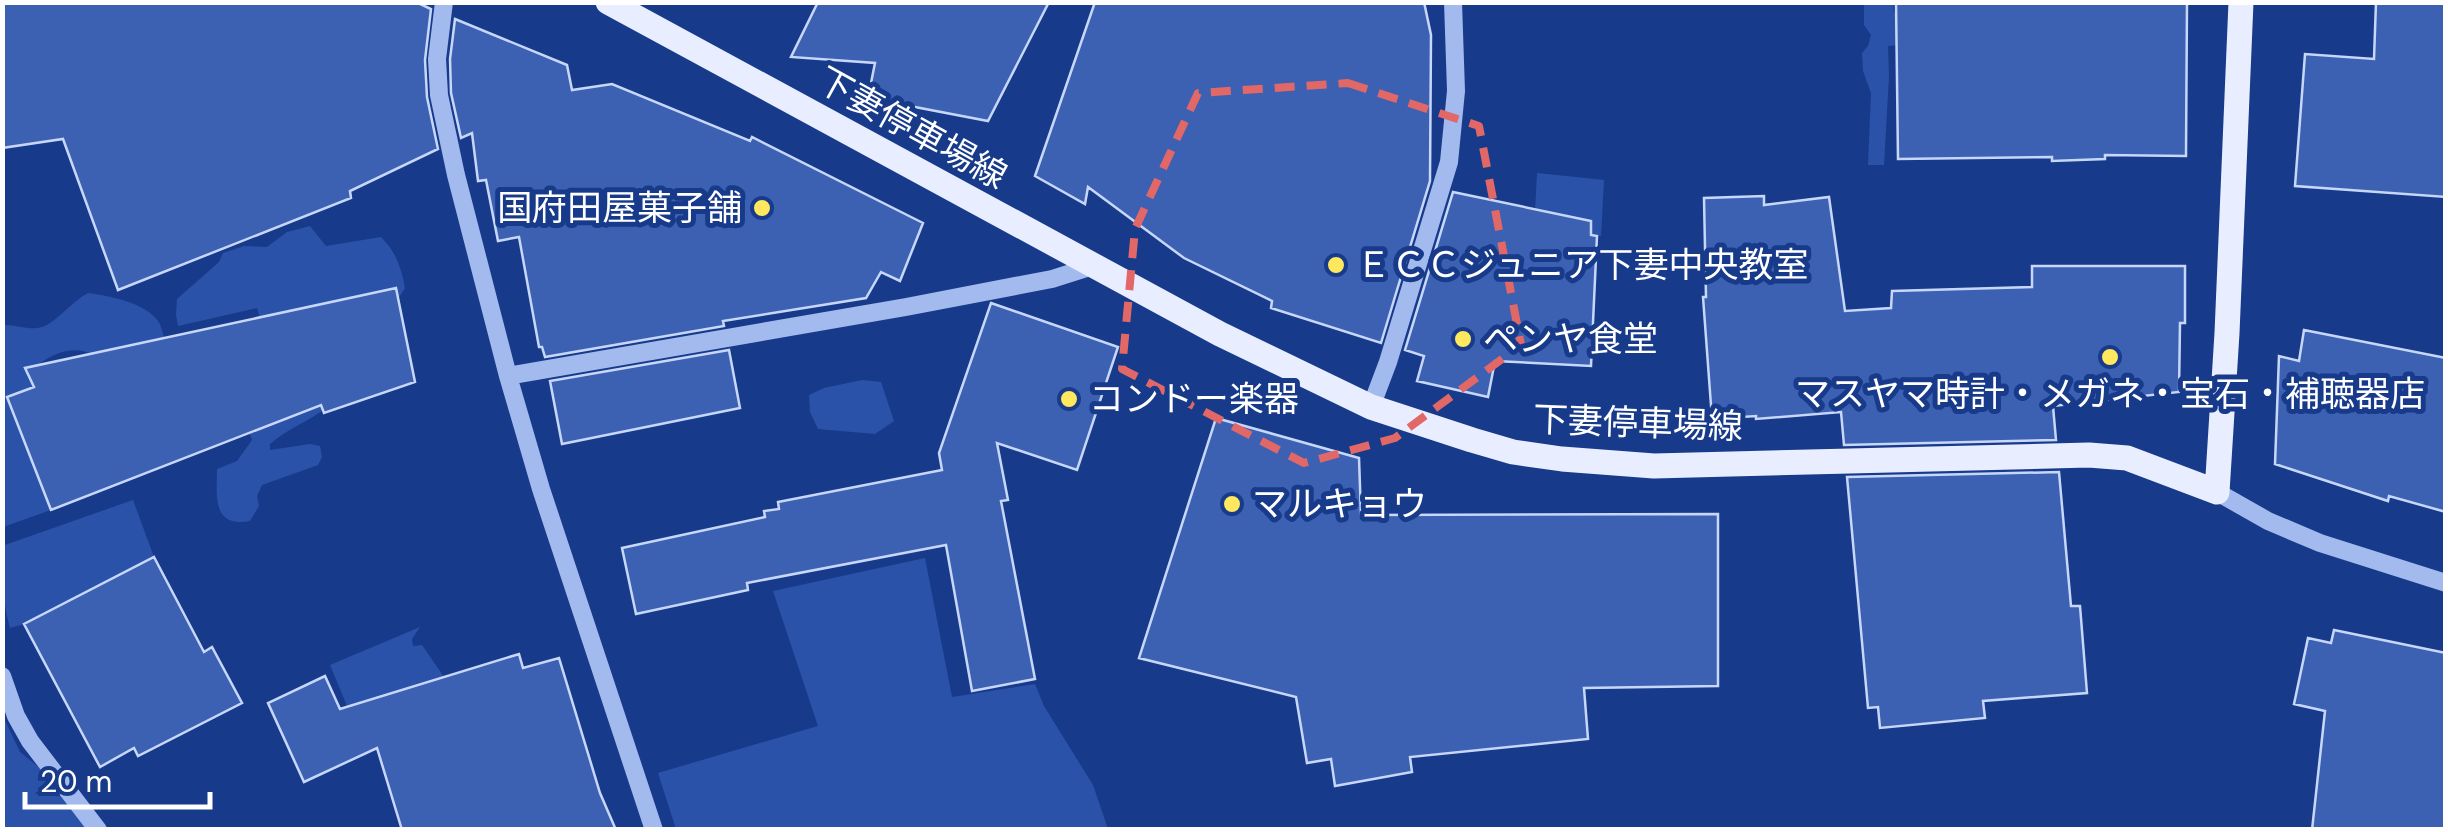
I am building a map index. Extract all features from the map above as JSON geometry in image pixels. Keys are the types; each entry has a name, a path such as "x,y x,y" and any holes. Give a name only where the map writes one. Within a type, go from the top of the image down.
{"main road":[{"name":"下妻停車場線","path":"608,2 1220,334 1370,406 1513,452 1654,466 2127,458 2217,492"},
{"path":"2217,492 2240,2"}],"street":[{"path":"444,2 437,59 439,95 456,175 541,490 654,830"},
{"path":"1370,406 1388,362 1449,162 1456,91 1452,2"},
{"path":"508,376 1052,279 1093,266"},
{"path":"2217,492 2320,543 2446,583"},
{"path":"2,676 16,716 30,740 98,830"}],"highlighted area":[{"path":"1348,83 1479,126 1521,345 1395,438 1304,463 1122,369 1135,229 1198,93"}],"shaded area":[{"path":"1864,3 1893,3 1894,13 1986,14 1888,46 1884,165 1868,165 1871,93 1862,53 1871,35 1864,25"},
{"path":"1537,173 1604,180 1601,236 1534,232"},
{"path":"310,226 326,246 381,237 402,273 405,288 398,299 260,318 257,308 178,326 177,299 219,262 223,253 244,246 267,247 287,232"},
{"path":"88,293 144,309 158,321 164,337 156,348 100,360 74,350 55,355 31,371 37,386 8,397 51,510 3,527 3,325 42,327"},
{"path":"862,380 881,382 894,421 875,434 818,429 810,412 809,395"},
{"path":"276,394 327,407 277,438 270,444 270,450 310,444 320,446 322,457 318,465 262,485 257,496 259,506 250,521 228,519 219,507 217,469 237,461 252,440 239,404"},
{"path":"133,500 154,557 10,628 4,598 2,546"},
{"path":"925,558 952,697 1035,684 1044,706 1093,785 1108,829 676,829 658,773 818,726 773,591"},
{"path":"420,627 412,639 413,646 422,645 444,677 421,684 376,746 366,752 330,665"},
{"path":"2,714 20,752 57,782 98,829 3,829"}],"building":[{"path":"2,2 416,2 431,9 425,60 427,97 438,149 350,191 351,198 118,290 63,139 2,148"},
{"path":"818,2 1049,2 988,121 868,98 875,63 791,57"},
{"path":"1095,2 1424,2 1431,35 1430,181 1381,343 1271,308 1272,301 1184,258 1088,187 1085,204 1035,176"},
{"path":"1896,2 2187,2 2186,156 2105,155 2105,159 2052,161 2052,157 1898,159"},
{"path":"2376,2 2446,2 2446,197 2295,186 2305,54 2374,59"},
{"path":"455,19 567,65 572,90 612,84 750,141 752,137 923,223 900,281 881,272 866,298 723,321 724,326 545,357 539,347 519,237 498,241 486,180 478,181 472,133 461,138 451,93"},
{"path":"1453,192 1591,221 1591,235 1597,236 1591,366 1495,361 1488,397 1417,381 1424,356 1405,350"},
{"path":"1764,196 1764,205 1829,197 1845,311 1891,308 1892,291 2032,287 2032,266 2185,266 2179,392 2053,406 2056,440 1844,445 1841,412 1712,419 1703,297 1704,198"},
{"path":"396,288 415,382 324,413 321,405 51,510 7,397 34,387 25,368"},
{"path":"991,303 1118,347 1077,470 997,443 1008,500 1001,501 1035,679 972,691 946,545 747,583 748,590 636,614 622,548 765,517 764,511 779,509 778,502 942,470 939,453"},
{"path":"2304,330 2446,358 2446,512 2389,496 2388,501 2275,464 2279,356 2299,361"},
{"path":"729,350 740,408 562,444 550,381"},
{"path":"1216,418 1359,458 1361,515 1718,514 1718,686 1584,688 1588,739 1410,757 1412,772 1335,786 1331,759 1307,763 1296,697 1139,658"},
{"path":"2059,472 2071,606 2080,606 2087,693 1983,701 1985,718 1880,728 1878,707 1868,708 1847,477"},
{"path":"154,557 204,652 212,647 242,703 138,756 134,748 100,767 24,624"},
{"path":"2334,630 2446,653 2446,830 2312,830 2325,711 2294,704 2308,638 2331,643"},
{"path":"519,654 523,668 559,658 600,793 616,830 402,830 377,748 304,782 268,703 325,676 340,709"}],"place":[{"name":"国府田屋菓子舗","path":"762,208"},
{"name":"ＥＣＣジュニア下妻中央教室","path":"1336,265"},
{"name":"ペンヤ食堂","path":"1463,339"},
{"name":"マスヤマ時計・メガネ・宝石・補聴器店","path":"2110,357"},
{"name":"コンドー楽器","path":"1069,399"},
{"name":"マルキョウ","path":"1232,504"}]}
